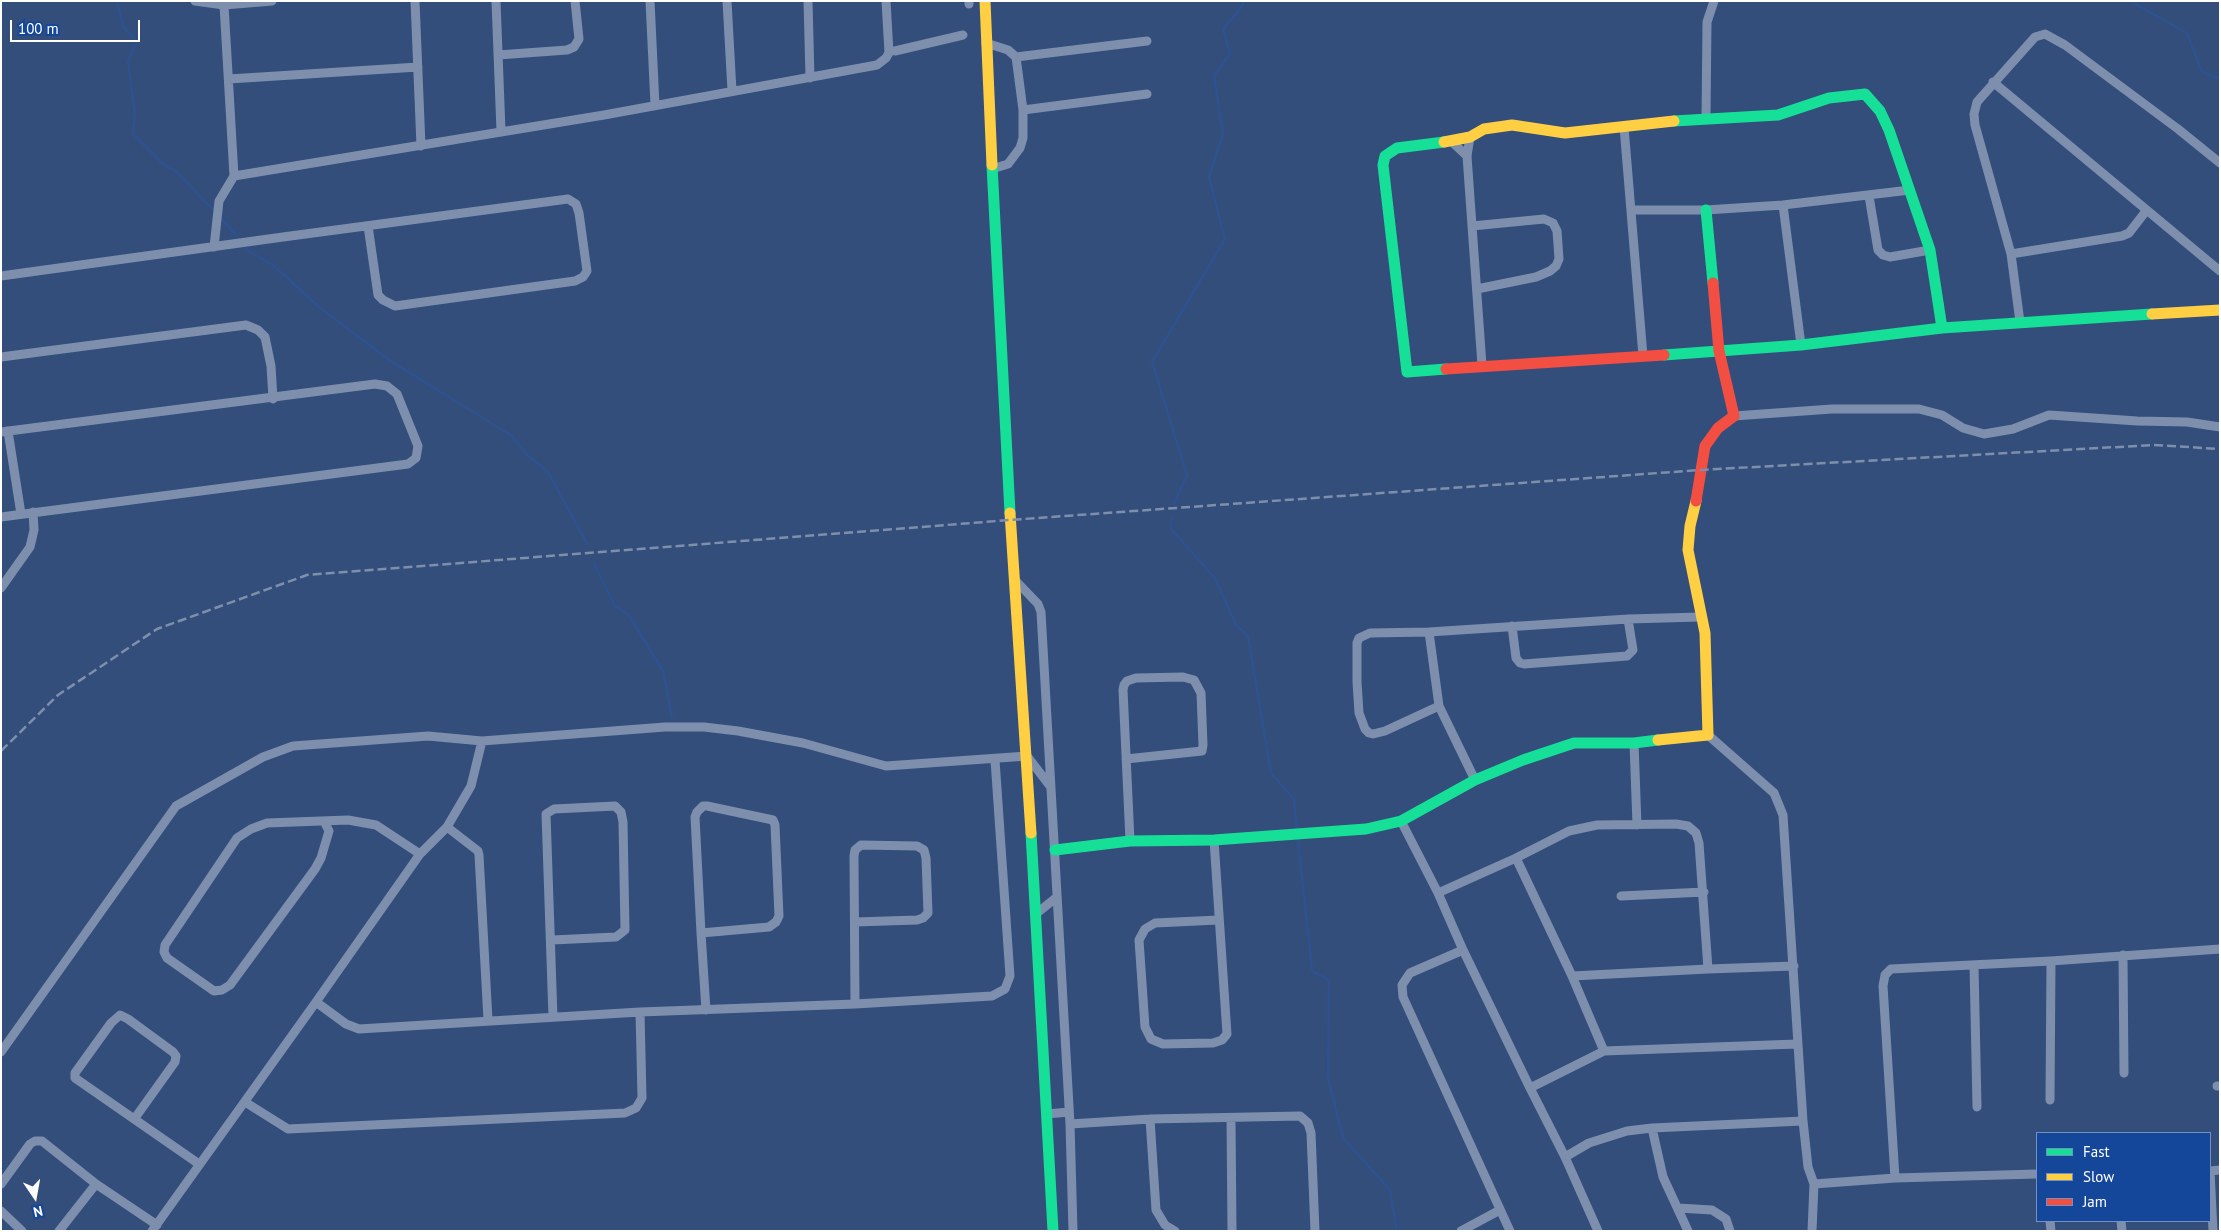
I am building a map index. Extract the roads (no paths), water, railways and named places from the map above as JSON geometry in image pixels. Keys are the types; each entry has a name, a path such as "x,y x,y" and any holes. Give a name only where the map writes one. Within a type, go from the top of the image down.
{"street":[{"path":"194,1 224,5 272,1"},
{"path":"415,1 422,146"},
{"path":"496,1 498,107 501,131"},
{"path":"498,56 567,50 574,47 579,39 575,1"},
{"path":"650,1 655,105"},
{"path":"727,1 732,91"},
{"path":"808,1 810,78"},
{"path":"234,176 604,115 877,64 886,58 889,47 886,1"},
{"path":"985,1 1014,579 1037,914 1053,1231"},
{"path":"1706,118 1707,22 1714,1"},
{"path":"214,247 219,201 234,176 224,5"},
{"path":"2020,322 2011,254 1975,125 1974,114 1977,102 2035,37 2045,34 2073,51 2178,129 2220,163"},
{"path":"895,51 963,35"},
{"path":"1016,57 1148,41"},
{"path":"986,43 1008,50 1016,57 1023,110 1023,138 1020,148 1008,164 992,169"},
{"path":"229,80 418,67"},
{"path":"1993,82 2220,271"},
{"path":"1023,110 1147,94"},
{"path":"1942,328 1930,250 1889,130 1880,111 1865,94 1829,98 1778,115 1706,118 1565,133 1512,125 1484,128 1470,137 1397,148 1385,156 1383,165 1407,372 1482,365 1720,351 1942,328 2020,322 2220,310"},
{"path":"1624,127 1643,356"},
{"path":"1470,137 1466,156 1482,365"},
{"path":"1451,141 1466,156"},
{"path":"1631,210 1706,210 1784,205 1910,190"},
{"path":"1870,196 1878,250 1883,255 1890,257 1930,250"},
{"path":"1,276 368,226 568,199 576,204 579,212 587,271 583,278 575,281 394,306 378,295 368,226"},
{"path":"1784,205 1801,344"},
{"path":"1706,210 1720,351 1734,416"},
{"path":"2011,254 2122,236 2129,233 2146,210"},
{"path":"1472,226 1544,218 1552,223 1557,231 1559,259 1556,266 1550,272 1536,277 1477,289"},
{"path":"1,357 246,325 258,330 265,337 271,366 273,399"},
{"path":"1,517 408,464 416,458 418,446 397,394 387,386 375,384 273,399 5,432 21,514"},
{"path":"1812,1231 1814,1184 1808,1167 1803,1121 1783,815 1774,793 1708,735 1705,633 1688,550 1690,526 1696,504 1705,446 1718,428 1734,416 1832,409 1919,409 1942,415 1964,428 1984,434 2013,429 2050,415 2137,421 2186,422 2220,426"},
{"path":"1,588 30,547 34,530 33,512"},
{"path":"1014,579 1038,604 1041,612 1070,1124 1073,1231"},
{"path":"1439,706 1385,731 1374,734 1368,733 1359,713 1357,643 1359,638 1370,633 1430,632 1628,619 1701,617"},
{"path":"1512,626 1516,658 1520,663 1524,664 1627,656 1634,650 1628,619"},
{"path":"1430,632 1439,706 1475,780"},
{"path":"1126,759 1202,751 1200,693 1194,680 1183,677 1136,678 1127,681 1123,690 1126,759 1130,841"},
{"path":"1,1052 176,806 263,757 293,746 428,736 482,741 664,727 704,727 803,743 886,766 995,760 1027,756"},
{"path":"1055,850 1130,841 1214,840 1302,832 1366,829 1401,821 1475,780 1574,742 1634,744 1708,735"},
{"path":"1,1184 30,1144 39,1141 154,1228 420,854 447,827 471,786 482,741"},
{"path":"1634,744 1637,825"},
{"path":"1027,756 1050,786"},
{"path":"316,1002 346,1024 359,1029 640,1012 855,1004 992,996 1005,989 1010,976 995,760"},
{"path":"552,940 616,937 625,930 622,822 621,812 615,806 554,809 546,814 552,940 553,1017"},
{"path":"702,933 769,927 776,922 778,916 775,824 773,820 707,806 703,806 695,817 706,1010"},
{"path":"324,821 329,831 321,858 315,869 230,985 222,990 214,991 167,958 164,952 165,945 237,838 251,829 267,823 348,820 376,825 420,854"},
{"path":"1401,821 1438,893 1463,950 1565,1157 1598,1231"},
{"path":"1438,893 1516,858 1569,831 1597,825 1676,824 1688,826 1696,833 1699,843 1708,969"},
{"path":"447,827 478,851 479,855 488,1020"},
{"path":"1214,840 1227,1034 1222,1040 1213,1043 1162,1044 1151,1039 1145,1027 1139,940 1145,929 1155,923 1218,920"},
{"path":"855,922 916,920 923,918 928,913 924,850 917,846 861,845 855,850 855,922 855,1004"},
{"path":"1516,858 1572,976 1604,1052"},
{"path":"1621,896 1704,892"},
{"path":"1037,914 1057,897"},
{"path":"1895,1178 1884,986 1885,975 1891,969 2051,961 2220,949"},
{"path":"1463,950 1410,973 1402,985 1402,997 1510,1231"},
{"path":"2123,955 2124,1073"},
{"path":"2050,1100 2051,961"},
{"path":"1974,965 1977,1107"},
{"path":"1572,976 1794,966"},
{"path":"245,1102 288,1128 625,1112 636,1108 642,1098 640,1012"},
{"path":"134,1118 175,1062 176,1056 125,1016 120,1015 111,1023 75,1073 75,1078 199,1164"},
{"path":"1530,1088 1604,1052 1798,1044"},
{"path":"1047,1114 1069,1112"},
{"path":"1070,1124 1150,1119 1300,1116 1308,1123 1311,1133 1315,1231"},
{"path":"1231,1118 1232,1231"},
{"path":"1150,1119 1156,1210 1166,1225 1175,1231"},
{"path":"1565,1157 1589,1143 1627,1131 1652,1128 1803,1121"},
{"path":"1652,1128 1663,1177 1688,1231"},
{"path":"1814,1184 1895,1178 2036,1174"},
{"path":"59,1231 96,1184"},
{"path":"2211,1191 2213,1231"},
{"path":"1678,1208 1712,1210 1726,1219 1730,1231"},
{"path":"1461,1231 1500,1210"},
{"path":"1,1211 22,1231"}],"waterway":[{"path":"117,1 123,27 137,41 128,61 135,114 133,134 164,165 176,171 216,213"},
{"path":"1174,504 1187,475 1152,362 1225,239 1209,177 1223,134 1214,76 1230,54 1223,29 1241,8 1244,1"},
{"path":"2130,1 2187,33 2202,72 2220,79"},
{"path":"220,217 237,236"},
{"path":"245,249 273,265 318,306 389,360 512,436 526,454 548,472 587,544"},
{"path":"1172,517 1171,529 1215,578 1236,625 1248,636 1271,773 1294,799 1297,831"},
{"path":"594,564 615,606 628,614 663,671 672,718"},
{"path":"1298,839 1312,971 1329,980 1328,1078 1343,1138 1390,1190 1397,1231"}],"railway":[{"path":"1,751 58,695 157,629 307,575 1010,520 1700,470 2154,445 2220,449"}]}
